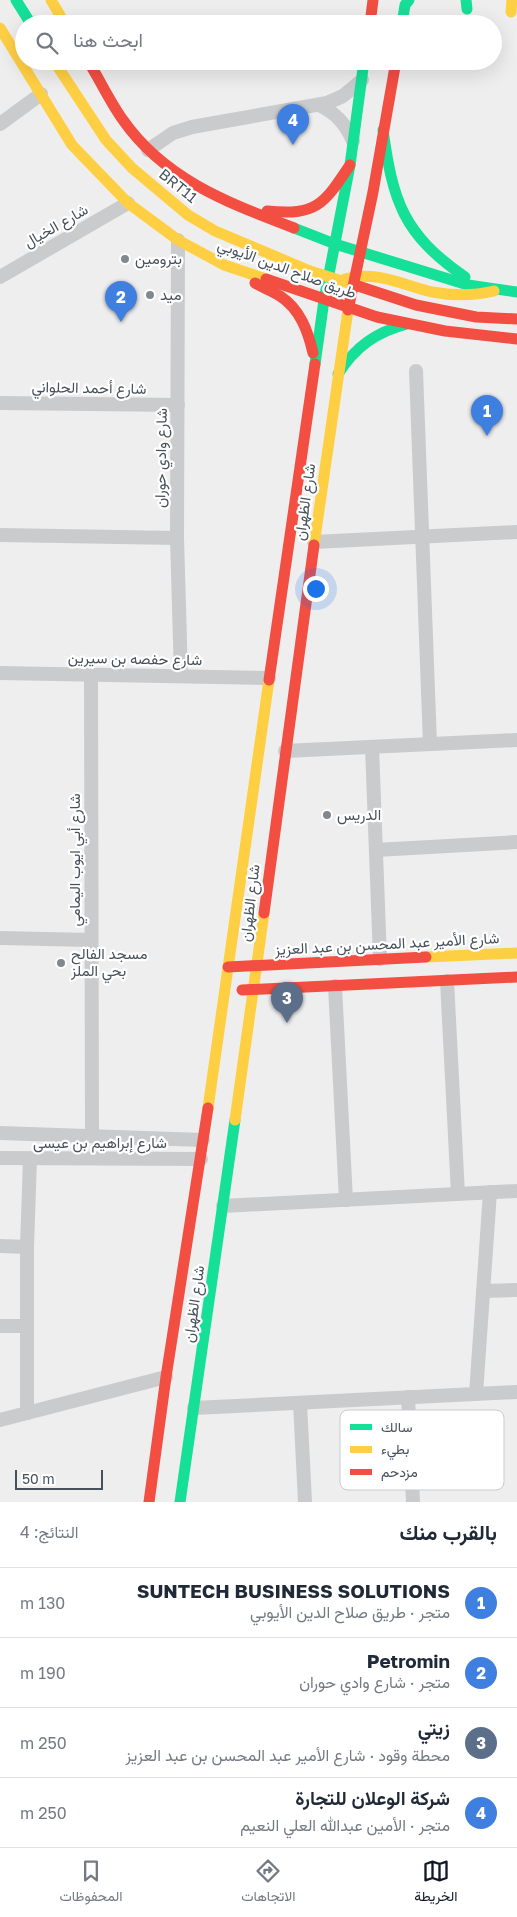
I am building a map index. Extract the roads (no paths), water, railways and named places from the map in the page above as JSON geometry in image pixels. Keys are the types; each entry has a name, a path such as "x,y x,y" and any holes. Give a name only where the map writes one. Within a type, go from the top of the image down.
{"main road":[{"path":"16,0 25,15"},
{"path":"51,0 60,15"},
{"path":"371,15 373,0"},
{"path":"404,15 409,0"},
{"name":"طريق صلاح الدين الأيوبي","path":"0,28 15,52"},
{"name":"طريق صلاح الدين الأيوبي","path":"26,70 72,145 128,202 178,240 224,265 348,308 407,324 471,334 517,338"},
{"name":"BRT11","path":"60,70 106,140 132,168 188,214 215,231 245,245 328,277 341,281 354,280"},
{"path":"93,70 123,120 148,150 194,186 242,208 334,244 482,288 517,292"},
{"name":"شارع الظهران","path":"149,1502 166,1378 204,1140 268,678 324,300 350,165 363,70"},
{"name":"شارع الظهران","path":"180,1502 254,990 285,751 338,374 348,308 361,252 394,70"},
{"path":"383,130 390,179 401,211 410,226 420,240 438,258 482,288"},
{"path":"242,208 288,214 304,212 314,208 327,198 350,165"},
{"path":"224,265 288,303 304,323 309,334 315,365"},
{"path":"354,280 375,276 454,296 476,296 497,290"},
{"path":"354,280 425,307 476,317 517,319"},
{"path":"324,300 329,292 341,281"},
{"path":"338,374 345,362 366,340 378,333 407,324"},
{"name":"شارع الأمير عبد المحسن بن عبد العزيز","path":"228,967 517,953"},
{"path":"225,991 517,977"}],"street":[{"path":"148,150 173,133 192,127 319,105 343,96 362,80"},
{"path":"0,124 41,94"},
{"path":"319,105 340,119 346,126 353,141"},
{"name":"شارع الخيال","path":"0,277 128,202"},
{"name":"شارع وادي حوران","path":"178,240 177,538 181,676"},
{"path":"416,371 430,744"},
{"name":"شارع أحمد الحلواني","path":"0,403 178,405"},
{"path":"314,542 517,532"},
{"path":"0,535 177,538"},
{"name":"شارع حفصه بن سيرين","path":"0,673 268,678"},
{"name":"شارع أبي ايوب اليمامي","path":"91,675 92,1136"},
{"path":"285,751 517,740"},
{"path":"372,747 380,960"},
{"path":"376,850 517,842"},
{"path":"0,938 92,940"},
{"path":"447,981 458,1194"},
{"path":"334,986 346,1200"},
{"path":"0,1133 204,1140"},
{"name":"شارع إبراهيم بن عيسى","path":"0,1158 201,1159"},
{"path":"27,1413 27,1247 30,1159"},
{"path":"223,1206 517,1191"},
{"path":"476,1394 490,1192"},
{"path":"0,1246 27,1247"},
{"path":"483,1292 517,1290"},
{"path":"0,1326 27,1326"},
{"path":"0,1420 166,1378"},
{"path":"194,1408 517,1392"},
{"path":"408,1397 409,1410"},
{"path":"300,1403 305,1502"}],"place":[{"name":"شركة الوعلان للتجارة","path":"293,145"},
{"name":"بترومين","path":"125,259"},
{"name":"ميد","path":"150,295"},
{"name":"Petromin","path":"121,322"},
{"name":"SUNTECH BUSINESS SOLUTIONS","path":"487,436"},
{"name":"الدريس","path":"327,815"},
{"name":"مسجد الفالح بحي الملز","path":"61,963"},
{"name":"زيتي","path":"287,1023"}]}
